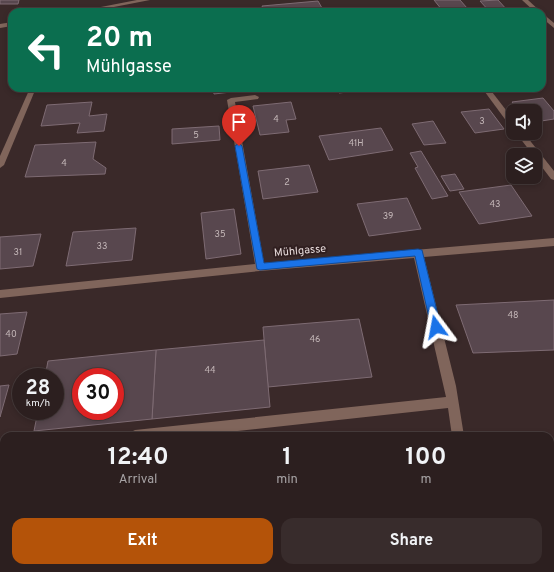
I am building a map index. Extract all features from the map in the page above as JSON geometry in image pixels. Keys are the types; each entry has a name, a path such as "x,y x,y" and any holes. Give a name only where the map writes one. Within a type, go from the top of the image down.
{"street":[{"path":"101,8 147,0"},
{"path":"525,0 534,8"},
{"path":"546,19 554,26"},
{"path":"0,165 31,92"},
{"path":"488,92 506,115"},
{"path":"255,97 231,100 260,266"},
{"path":"525,140 554,177"},
{"name":"Mühlgasse","path":"0,294 260,266 554,242"},
{"path":"418,253 452,402 457,432"},
{"path":"172,432 452,402"}],"building":[{"path":"0,0 19,0 18,4 0,4"},
{"path":"434,0 460,0 467,8 440,8"},
{"path":"498,0 505,8 486,8 480,1"},
{"path":"318,1 322,8 263,8 262,6"},
{"path":"214,92 231,92 214,94"},
{"path":"543,98 554,111 554,119 542,121 542,104 514,104 512,102"},
{"path":"92,102 89,116 107,114 104,131 77,133 80,123 41,126 47,105"},
{"path":"291,102 296,119 286,120 289,132 260,135 253,106"},
{"path":"489,109 504,129 475,133 461,112"},
{"path":"433,121 446,143 424,145 412,124"},
{"path":"219,126 220,140 172,144 172,129"},
{"path":"381,128 393,150 329,160 319,136"},
{"path":"96,142 93,159 106,168 105,174 25,177 35,145"},
{"path":"421,151 448,196 432,199 415,168 418,167 410,153"},
{"path":"309,165 318,192 263,199 258,171"},
{"path":"455,174 464,189 450,191 441,176"},
{"path":"511,185 532,216 479,224 459,192"},
{"path":"407,198 421,229 369,236 357,204"},
{"path":"234,209 241,254 206,259 201,213"},
{"path":"136,228 132,260 66,266 73,232"},
{"path":"41,234 33,266 0,269 0,237"},
{"path":"554,300 554,350 473,353 456,305"},
{"path":"27,312 17,354 0,356 0,314"},
{"path":"359,319 372,377 268,387 263,327"},
{"path":"264,340 270,407 152,419 156,350"},
{"path":"156,350 152,419 34,431 36,420 64,420 64,368 47,368 48,361"},
{"path":"9,385 0,417 0,386"}],"route":[{"path":"239,146 260,266 418,253 436,327"}]}
